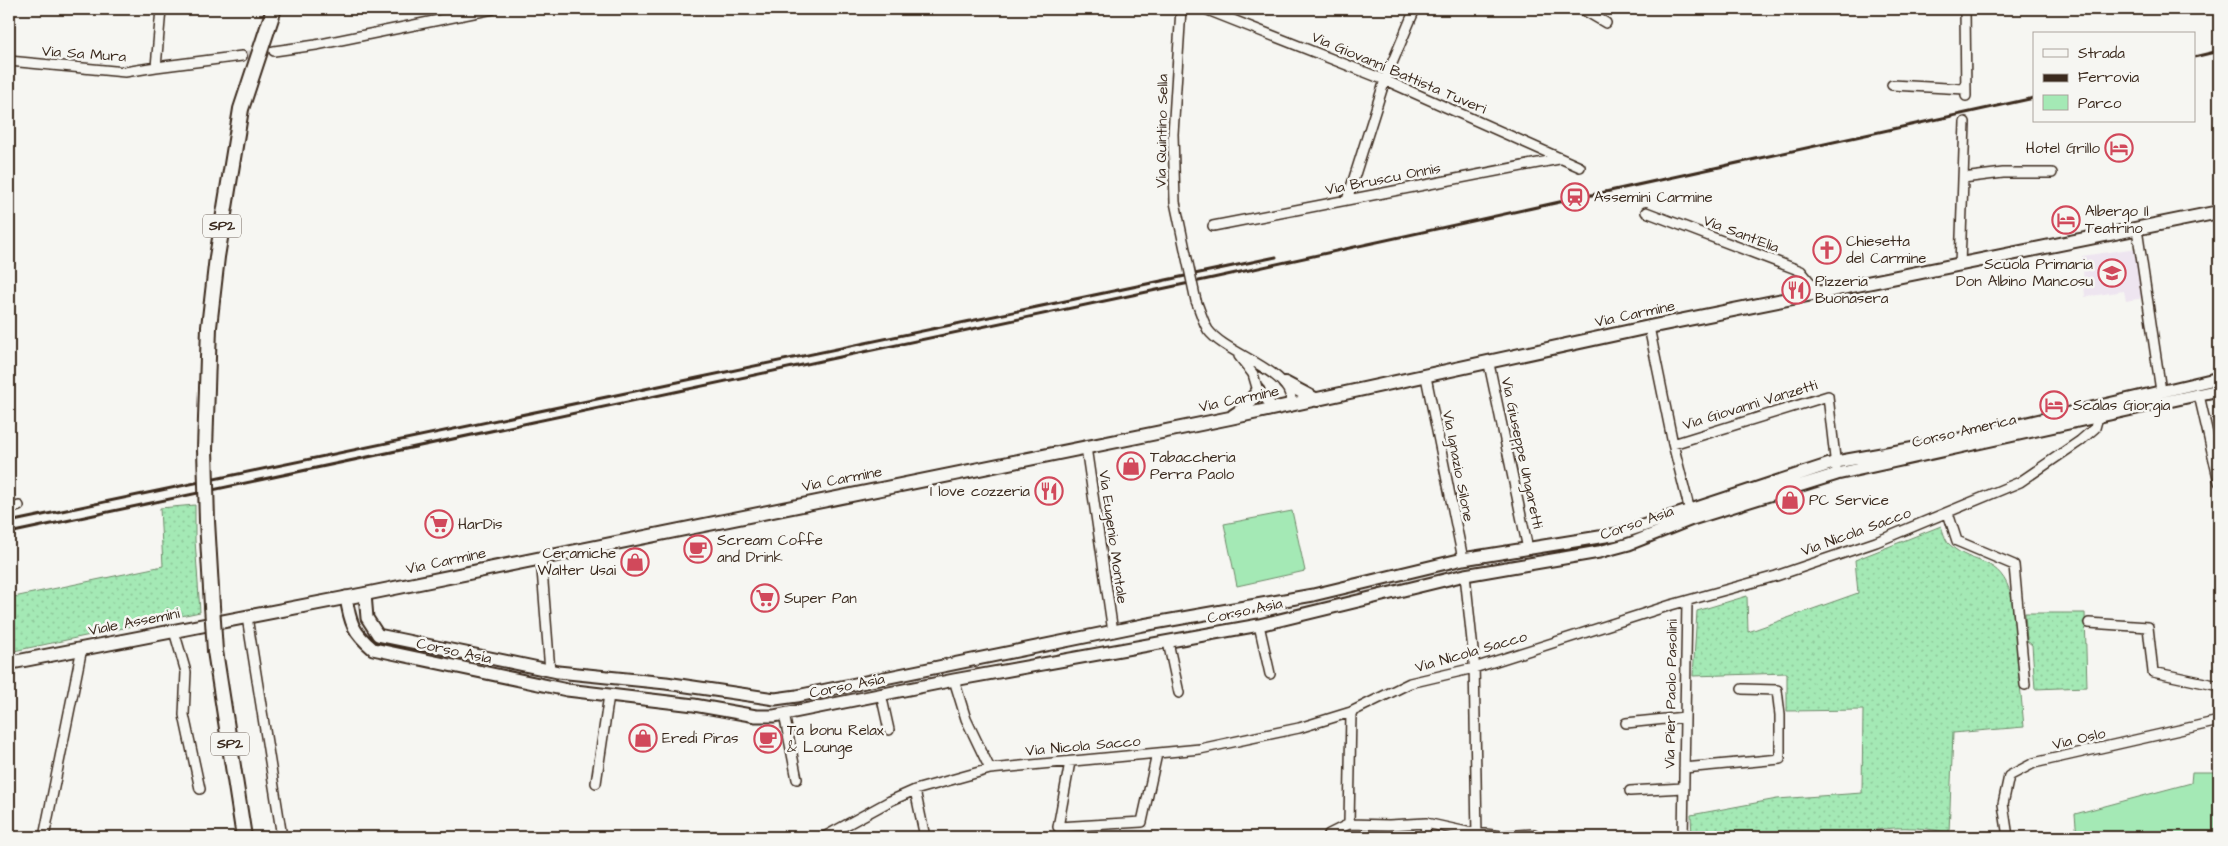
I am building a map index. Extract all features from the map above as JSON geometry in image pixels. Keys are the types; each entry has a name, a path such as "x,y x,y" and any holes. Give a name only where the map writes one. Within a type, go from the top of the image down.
{"main road":[{"name":"SP2","path":"244,837 215,651 207,521 206,450 209,327 217,257 241,109 274,9"},
{"name":"Via Carmine","path":"265,614 1230,418 1489,364 1650,327 2219,212"},
{"path":"1285,383 1317,400"},
{"path":"1230,418 1245,408 1258,391"},
{"name":"Viale Assemini","path":"9,663 265,614"}],"street":[{"path":"156,67 161,9"},
{"path":"274,51 316,45 493,9"},
{"name":"Via Quintino Sella","path":"1181,9 1173,134 1175,202 1196,301 1208,330 1224,345 1236,352"},
{"name":"Via Giovanni Battista Tuveri","path":"1205,9 1386,80 1580,167"},
{"path":"1347,200 1386,80 1415,9"},
{"path":"1582,9 1606,23"},
{"path":"1892,85 1965,92 1965,9"},
{"name":"Via Sa Mura","path":"9,62 126,72 242,56"},
{"path":"1960,265 1965,122"},
{"name":"Via Bruscu Onnis","path":"1213,226 1559,159"},
{"path":"1963,178 2002,173 2052,173"},
{"name":"Via Sant'Elia","path":"1646,212 1801,271 1819,293"},
{"path":"2137,229 2161,391"},
{"path":"1650,327 1673,444 1691,514"},
{"path":"1236,352 1285,383 1289,390 1291,405"},
{"path":"1236,352 1253,374 1258,391 1274,408"},
{"name":"Via Giuseppe Ungaretti","path":"1489,364 1528,549"},
{"name":"Via Ignazio Silone","path":"1426,377 1462,560"},
{"name":"Corso America","path":"2097,411 2161,391 2219,378"},
{"name":"Corso America","path":"1691,514 1836,468 2097,411 2199,395 2219,390"},
{"path":"2199,395 2219,482"},
{"name":"Via Giovanni Vanzetti","path":"1673,444 1828,396 1836,468"},
{"name":"Via Nicola Sacco","path":"824,837 890,801 915,790 990,769 1039,762 1070,762 1200,749 1299,728 1351,712 1410,683 1474,668 1687,601 1776,576 1866,545 2020,482 2080,441 2095,428 2097,411"},
{"name":"Via Eugenio Montale","path":"1086,447 1113,632"},
{"path":"9,509 19,506"},
{"path":"1948,513 1957,541 2014,565 2026,685"},
{"name":"Corso Asia","path":"365,594 366,618 378,635 550,671 698,687 775,698 797,696 1113,632 1312,595 1462,560 1618,534 1691,514"},
{"name":"Corso Asia","path":"346,597 349,614 357,635 373,649 567,690 694,705 756,716 784,714 954,680 1259,625 1465,575 1599,552 1629,544 1691,514"},
{"path":"541,557 550,671"},
{"path":"1465,575 1474,668 1477,835"},
{"name":"Via Pier Paolo Pasolini","path":"1683,837 1687,601"},
{"path":"247,617 282,837"},
{"path":"2090,623 2148,628 2153,672 2219,686"},
{"path":"1259,625 1270,674"},
{"path":"174,631 186,672 184,716 200,789"},
{"path":"1168,642 1179,693"},
{"path":"44,837 82,648"},
{"path":"954,680 966,719 990,769"},
{"path":"694,705 698,687"},
{"path":"1684,768 1780,759 1780,715 1777,690 1742,689"},
{"path":"881,694 889,730"},
{"path":"596,783 609,695"},
{"path":"1349,824 1351,712"},
{"path":"784,714 797,779"},
{"path":"1626,723 1685,717"},
{"name":"Via Oslo","path":"2008,837 2003,804 2009,776 2034,763 2219,721"},
{"path":"1070,762 1058,827 1104,826 1142,822 1157,754"},
{"name":"Via Pier Paolo Pasolini","path":"1630,791 1683,788"},
{"path":"915,790 925,837"},
{"path":"1425,837 1426,823"},
{"path":"1327,836 1349,824 1390,826 1426,823 1477,835 1534,834"}],"shaded area":[{"name":"Scuola Primaria Don Albino Mancosu","path":"2137,248 2143,298 2126,301 2124,291 2085,297 2082,256"}],"green space":[{"path":"195,505 195,540 200,612 9,652 9,598 163,566 160,508"},
{"path":"1292,511 1305,571 1237,586 1224,524"},
{"path":"1941,526 1949,544 1958,551 1993,567 2001,574 2007,584 2012,598 2024,727 1953,733 1949,833 1905,828 1861,833 1861,837 1692,837 1691,815 1777,799 1862,793 1863,710 1787,711 1787,673 1693,676 1697,611 1747,596 1748,632 1858,593 1855,560"},
{"path":"2025,613 2085,613 2087,687 2035,689 2032,645 2027,641"},
{"path":"2192,772 2217,772 2216,783 2219,784 2219,837 2077,837 2075,814 2191,783"}],"tunnel":[{"path":"242,56 274,51"}],"railway":[{"path":"2196,57 2219,51"},
{"path":"9,533 1213,278 2033,98"},
{"path":"9,522 1276,257"}],"place":[{"name":"Hotel Grillo","path":"2119,148"},
{"name":"Assemini Carmine","path":"1575,197"},
{"name":"Albergo Il Teatrino","path":"2066,220"},
{"name":"Chiesetta del Carmine","path":"1827,250"},
{"name":"Scuola Primaria Don Albino Mancosu","path":"2112,273"},
{"name":"Pizzeria Buonasera","path":"1796,290"},
{"name":"Scalas Giorgia","path":"2054,405"},
{"name":"Tabaccheria Perra Paolo","path":"1131,466"},
{"name":"I love cozzeria","path":"1049,491"},
{"name":"PC Service","path":"1790,500"},
{"name":"HarDis","path":"439,524"},
{"name":"Scream Coffe and Drink","path":"698,549"},
{"name":"Ceramiche Walter Usai","path":"635,562"},
{"name":"Super Pan","path":"765,598"},
{"name":"Eredi Piras","path":"643,738"},
{"name":"Ta bonu Relax & Lounge","path":"768,739"}]}
